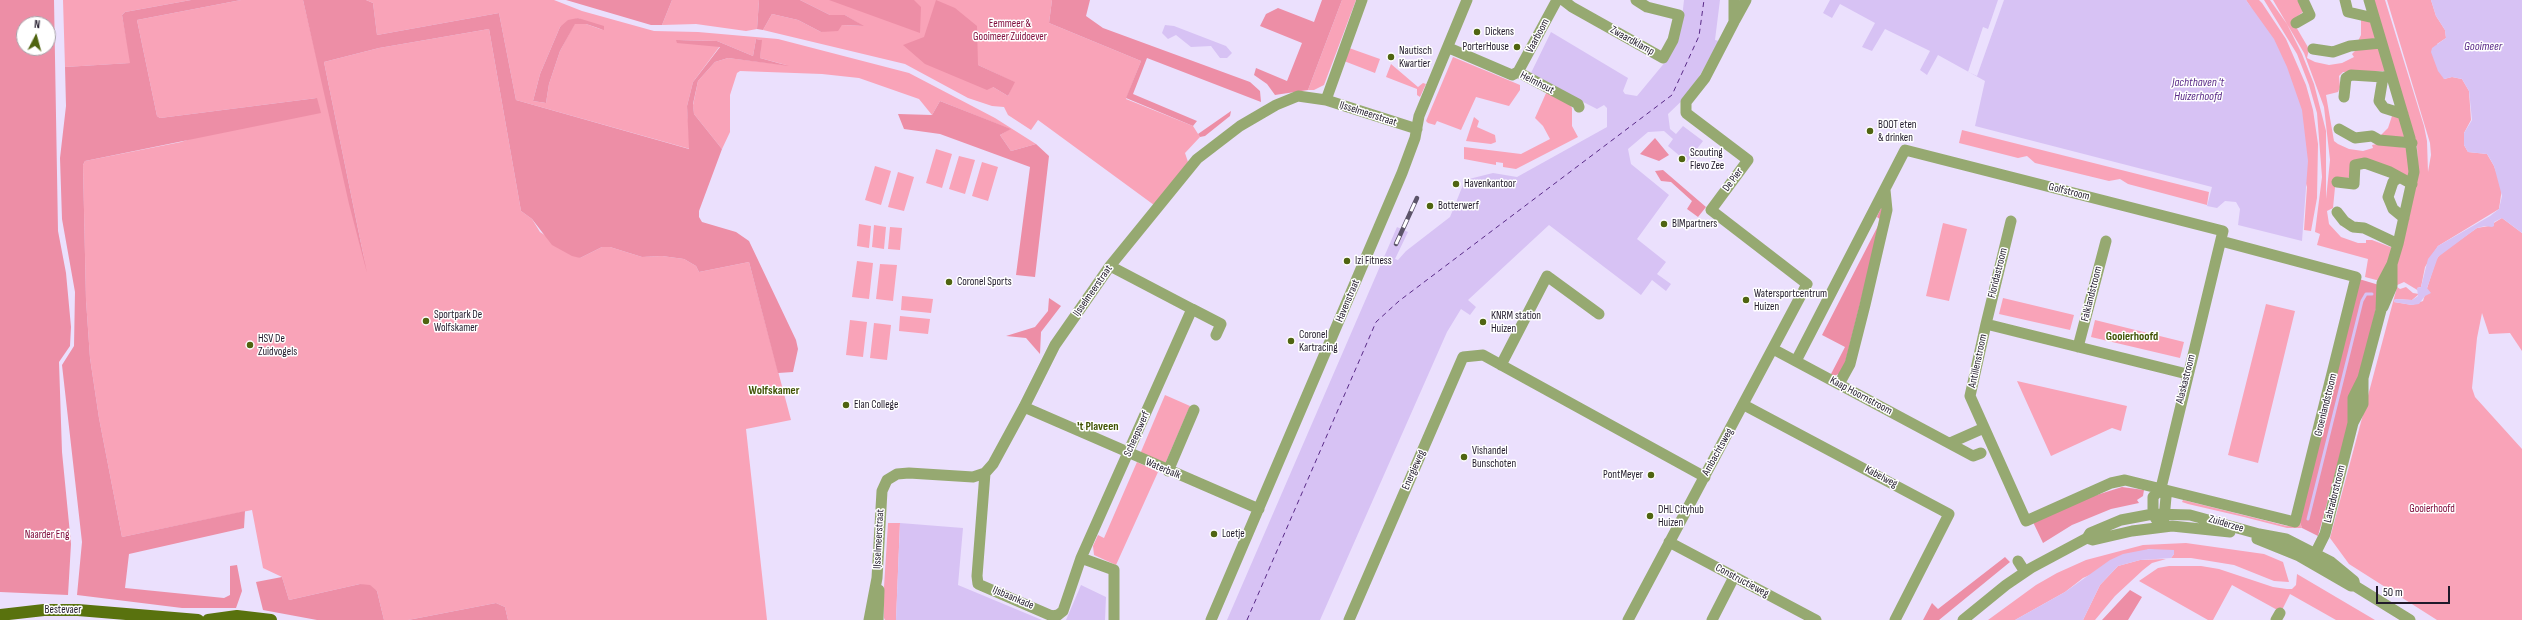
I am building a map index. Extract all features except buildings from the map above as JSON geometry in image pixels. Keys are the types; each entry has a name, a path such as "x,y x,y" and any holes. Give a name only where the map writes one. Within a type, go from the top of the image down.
{"main road":[{"name":"Bestevaer","path":"0,615 44,610 78,610 198,620"},
{"path":"208,620 238,616 271,620"}],"street":[{"path":"1326,100 1362,0"},
{"name":"Havenstraat","path":"1211,620 1402,173 1417,129 1419,116 1449,48 1467,0"},
{"name":"Vaarboom","path":"1518,72 1557,0"},
{"name":"Zwaardklamp","path":"1563,0 1572,7 1663,58 1673,40 1679,15 1647,7 1636,0"},
{"name":"De Pier","path":"1734,0 1734,22"},
{"name":"De Pier","path":"1746,0 1705,78 1686,102 1686,113 1748,160 1711,210 1807,284"},
{"path":"2296,23 2310,15 2303,0"},
{"path":"2345,0 2348,12 2374,18"},
{"name":"Labradorstroom","path":"2313,558 2327,529 2353,423 2352,398 2363,378 2381,310 2382,283 2392,264 2412,184 2414,162 2412,143 2403,114 2387,76 2381,43 2368,0"},
{"path":"2313,49 2333,52 2350,46 2381,43"},
{"name":"Helmhout","path":"1449,48 1512,75 1518,72 1578,104 1579,107"},
{"path":"2344,97 2346,78 2351,75 2387,76"},
{"name":"Labradorstroom","path":"2387,76 2379,101 2384,108 2403,114"},
{"name":"IJsselmeerstraat","path":"869,620 877,578 882,491 887,480 897,474 908,473 973,477 985,473 993,464 1055,345 1110,266 1197,159 1240,126 1276,105 1298,96 1326,100 1417,129"},
{"path":"2338,129 2355,138 2372,136 2379,140 2412,143"},
{"name":"Golfstroom","path":"1885,190 1905,150 2223,231 2221,241"},
{"path":"2337,182 2354,184 2356,165 2360,163 2374,165 2412,184"},
{"path":"2398,178 2393,182 2388,197 2393,209 2404,218"},
{"path":"1796,361 1885,190"},
{"path":"1839,384 1850,364 1865,305 1887,210 1885,190"},
{"path":"2337,212 2344,221 2353,227 2364,228 2398,244"},
{"name":"Floridastroom","path":"1986,324 2011,221"},
{"name":"Falklandstroom","path":"2078,348 2106,241"},
{"name":"Alaskastroom","path":"2153,514 2153,497 2160,488 2221,241"},
{"name":"Groenlandstroom","path":"2221,241 2351,274 2356,277 2355,287 2295,522"},
{"path":"1110,266 1221,324 1216,335"},
{"path":"1501,365 1547,276 1599,314"},
{"name":"Ambachtsweg","path":"1628,620 1744,405 1807,284"},
{"name":"Scheepswerf","path":"1081,558 1192,309"},
{"name":"Antillenstroom","path":"2026,521 1970,396 1986,324 2187,374"},
{"name":"Kaap Hoornstroom","path":"1773,349 1973,456 1981,453"},
{"name":"Energieweg","path":"1349,620 1463,357 1478,354 1501,365 1705,477"},
{"name":"Kabelweg","path":"1744,405 1949,514 1895,620"},
{"name":"Waterbalk","path":"1024,407 1128,454 1259,509"},
{"path":"1168,471 1194,410"},
{"path":"1950,443 1984,428"},
{"name":"IJsbaankade","path":"985,473 977,576 978,584 1052,616 1058,615 1063,611 1081,558"},
{"name":"Zuiderzee","path":"2026,521 2115,482 2125,480 2295,522"},
{"path":"2160,488 2166,497 2166,513 2161,527"},
{"name":"Zuiderzee","path":"1963,620 1991,596 2025,572 2087,538 2090,534 2121,520 2153,514 2166,513 2201,517 2258,534 2281,538 2313,558"},
{"path":"2153,514 2161,527"},
{"name":"Zuiderzee","path":"2087,538 2093,540 2132,531 2161,527 2198,527 2234,533 2313,558 2342,570 2356,586 2410,620"},
{"name":"Constructieweg","path":"1669,542 1816,620"},
{"path":"1081,558 1114,570 1114,620"},
{"path":"2018,561 2025,572"},
{"path":"1712,620 1734,577"},
{"name":"IJsselmeerstraat","path":"877,578 879,584 878,620"}],"green space":[{"name":"Naarder Eng","path":"0,0 54,0 54,16 16,16 16,56 55,56 58,231 66,273 71,327 70,346 59,362 62,452 71,544 68,595 0,592"},
{"path":"63,0 191,0 125,12 122,15 131,63 65,67"},
{"path":"191,0 241,0 137,20 157,116 160,118 317,98 321,113 85,161 83,165 86,300 90,358 99,418 122,537 245,511 244,528 129,554 125,588 224,598 230,595 230,566 237,565 242,591 236,608 182,608 77,595 82,542 62,365 74,346 75,292 62,219 60,158 66,106 65,67 130,63 122,15 125,12"},
{"name":"Sportpark De Wolfskamer","path":"241,0 303,0 365,263 324,62 379,48 489,29 521,211 532,219 540,232 580,258 602,247 610,247 642,257 662,256 684,259 696,266 699,272 749,262 791,420 746,429 767,620 508,620 505,607 496,603 408,620 384,620 377,591 360,584 289,600 282,577 263,568 252,510 122,537 99,418 90,358 86,300 83,165 85,161 181,142 317,98 160,118 157,116 137,20"},
{"path":"303,0 366,0 373,3 377,35 499,13 516,100 689,149 687,106 693,82 720,47 677,43 676,40 717,41 753,56 756,39 762,40 760,58 789,66 728,58 715,62 698,81 693,104 694,114 722,149 699,211 699,217 702,222 736,232 749,241 796,340 798,349 793,372 778,373 749,262 699,272 696,266 684,259 662,256 642,257 610,247 602,247 580,258 572,256 552,245 532,219 521,211 489,29 379,48 324,62 367,273 349,204"},
{"path":"366,0 554,0 582,11 654,31 698,32 778,39 909,73 995,118 1036,144 1011,151 1000,135 1010,129 940,101 932,115 919,99 859,78 822,74 740,71 737,73 730,95 730,132 722,149 694,114 693,105 698,81 715,62 728,58 786,65 760,58 761,40 756,39 753,56 717,41 676,40 720,46 693,82 687,106 690,149 516,100 499,13 377,35 373,3","holes":["578,18 603,30 586,24 575,23 560,51 549,84 546,103 533,101 540,74 560,27"]},
{"path":"566,0 672,0 662,25 651,25"},
{"path":"672,0 759,0 757,29 746,31 696,24 662,25"},
{"path":"759,0 800,0 830,15 845,15 864,26 842,25 838,31 821,32 798,20 772,14 763,30 757,29"},
{"name":"Eemmeer & Gooimeer Zuidoever","path":"800,0 1052,0 1049,23 1141,61 1126,99 1193,126 1200,137 1185,153 1188,162 1154,205 1038,120 1031,130 1008,115 1004,107 992,106 968,98 905,64 763,30 772,14 798,20 821,32 842,25 863,26 845,15 830,15","holes":["978,65 1014,82 1008,96 993,87"]},
{"path":"829,0 914,0 921,7 920,33"},
{"path":"936,0 955,8 977,26 978,65 1015,82 1008,96 993,87 987,90 925,64 903,45 924,37"},
{"path":"1052,0 1090,0 1086,16 1103,28 1250,82 1260,91 1261,102 1147,58 1133,94 1197,121 1193,126 1126,98 1141,61 1049,23"},
{"path":"1322,0 1342,0 1308,90 1275,95 1267,84 1254,75 1256,68 1287,81 1302,43 1260,26 1266,14 1278,8 1314,22"},
{"path":"1342,0 1356,0 1324,85 1314,90 1308,90"},
{"path":"2246,0 2259,0 2262,3 2286,39 2306,85 2313,110 2318,144 2317,198 2311,231 2304,230 2307,187 2250,6"},
{"path":"2264,0 2270,0 2287,24 2302,54 2314,84 2326,131 2326,199 2330,160 2324,107 2304,53 2273,0 2300,0 2303,12 2292,20 2309,49 2307,58 2315,62 2329,65 2342,63 2354,57 2352,54 2356,50 2379,48 2386,71 2343,72 2339,76 2340,87 2338,92 2326,95 2334,141 2338,144 2349,149 2363,151 2373,148 2372,145 2377,144 2407,148 2410,177 2371,161 2348,178 2336,177 2333,208 2327,211 2329,224 2341,237 2358,243 2366,243 2366,240 2372,240 2393,248 2380,281 2365,277 2368,259 2317,245 2320,234 2315,232 2322,177 2317,113 2309,85 2297,54"},
{"path":"2372,0 2385,0 2424,126 2427,141 2428,172 2431,155 2430,143 2387,0 2431,0 2436,16 2445,30 2446,38 2437,44 2444,79 2452,77 2462,79 2469,91 2471,120 2464,133 2464,145 2468,152 2487,154 2494,166 2502,188 2499,209 2438,246 2425,267 2421,287 2417,288 2419,291 2404,282 2395,286 2395,272 2418,166 2417,147"},
{"path":"578,18 604,26 604,30 586,24 575,24 560,51 549,84 546,103 533,101 540,74 560,27 568,20"},
{"path":"2361,19 2370,21 2376,38 2357,43 2361,35"},
{"path":"1349,48 1380,59 1375,73 1344,61"},
{"path":"1453,57 1520,85 1520,90 1509,106 1476,97 1461,130 1437,121 1435,125 1428,123 1426,121"},
{"path":"1391,64 1418,87 1423,83 1426,84 1420,97 1417,95 1417,89 1386,77"},
{"path":"1547,91 1568,102 1572,108 1572,126 1578,137 1516,169 1503,167 1503,163 1496,162 1496,165 1464,159 1464,147 1521,154 1550,139 1543,126 1535,118"},
{"path":"940,101 1011,129 1000,135 1011,151 1036,144 1049,156 1035,277 1016,275 1030,167 940,134 904,129 898,114 932,115"},
{"path":"1231,111 1230,116 1205,136 1200,137 1198,134"},
{"path":"2392,116 2400,117 2406,138 2380,136 2388,128"},
{"path":"1474,117 1479,121 1477,127 1495,135 1496,142 1491,144 1466,141"},
{"path":"1962,130 2209,192 2207,205 2128,184 2120,179 2109,181 2035,163 2027,156 2018,158 1959,143"},
{"path":"1655,138 1669,155 1659,161 1640,154"},
{"path":"936,149 952,154 942,188 926,183"},
{"path":"959,156 975,160 965,194 949,189"},
{"path":"982,162 998,167 988,201 972,196"},
{"path":"875,166 891,171 881,205 865,200"},
{"path":"1663,170 1706,207 1698,217 1687,209 1692,201 1671,182 1661,181 1655,171"},
{"path":"898,172 914,177 904,211 888,207"},
{"path":"1881,208 1884,209 1845,363 1839,374 1833,376 1831,374 1845,347 1822,335 1881,220 1877,217"},
{"name":"Gooierhoofd","path":"2502,218 2522,233 2522,351 2510,333 2489,334 2482,313 2477,338 2472,388 2475,397 2522,449 2522,620 2437,620 2349,564 2330,538 2397,287 2400,289 2406,287 2413,293 2419,294 2412,300 2395,299 2394,302 2412,305 2423,301 2436,260 2441,253 2477,228 2489,226"},
{"path":"1943,223 1967,229 1949,301 1926,296"},
{"path":"859,224 871,226 869,248 857,246"},
{"path":"874,225 886,227 884,249 872,247"},
{"path":"890,227 902,228 900,250 888,249"},
{"path":"857,261 873,263 869,299 852,297"},
{"path":"880,264 897,265 893,301 876,299"},
{"path":"2359,279 2379,285 2379,296 2349,422 2318,536 2302,528 2300,522"},
{"path":"902,296 933,299 931,313 901,310"},
{"path":"1049,298 1061,306 1041,332 1040,354 1026,338 1006,336 1035,327 1048,311"},
{"path":"2003,298 2074,315 2070,330 1999,314"},
{"path":"2266,304 2295,311 2258,463 2228,455"},
{"path":"900,316 930,319 928,334 899,331"},
{"path":"850,320 867,322 863,357 846,355"},
{"path":"2095,320 2184,342 2180,358 2091,337"},
{"path":"874,323 891,325 887,360 870,358"},
{"path":"2017,381 2127,406 2121,431 2112,428 2051,456"},
{"path":"1165,395 1190,406 1165,464 1140,454"},
{"path":"1137,462 1158,472 1116,565 1094,555 1093,546 1098,535 1104,538"},
{"path":"2122,487 2144,490 2143,496 2137,500 2139,503 2111,509 2072,525 2043,543 2033,522 2084,499"},
{"path":"2183,500 2287,526 2300,522 2302,528 2287,528 2188,504 2182,502"},
{"path":"888,523 900,523 896,620 885,620 884,618 884,587"},
{"path":"2186,543 2264,554 2283,562 2289,582 2274,581 2234,565 2191,558 2171,558 2174,554 2149,549 2083,578 2065,592 2015,620 1988,620 2036,585 2057,573 2086,560 2143,545"},
{"path":"2005,557 2010,562 1939,620 1923,620 1932,603 1938,609"},
{"path":"2166,559 2152,563 2143,570 2115,596 2095,620 2083,620 2100,585 2118,566 2140,560"},
{"path":"2169,566 2201,566 2219,569 2273,587 2287,589 2292,589 2296,585 2297,574 2375,620 2336,620 2290,594 2281,612 2232,585 2213,620 2208,620 2139,581 2158,568"},
{"path":"282,577 289,600 360,584 370,585 377,591 384,620 317,620 263,610 256,582"},
{"path":"2130,590 2142,597 2128,620 2102,620"},
{"path":"496,603 505,607 508,620 408,620"}],"water":[{"path":"1684,0 1720,0 1715,40 1719,41 1690,93 1668,114 1670,129 1676,134 1683,126 1703,141 1687,162 1668,146 1673,139 1664,131 1648,132 1628,149 1631,164 1669,195 1637,239 1666,262 1657,274 1671,284 1666,291 1652,280 1641,295 1549,225 1468,300 1476,307 1470,315 1461,309 1447,332 1320,620 1227,620 1397,227 1408,232 1395,259 1398,260 1406,251 1450,217 1465,180 1493,173 1517,177 1607,127 1607,108 1604,105 1597,109 1530,75 1551,32 1628,78 1623,91 1625,94 1637,96 1666,61 1682,18"},
{"name":"Jachthaven 't Huizerhoofd","path":"1830,0 2246,0 2274,39 2287,67 2302,110 2308,161 2302,241 2238,225 2240,209 2236,202 2225,201 2217,208 2207,206 2212,187 1975,126 1985,81 1938,55 1927,75 1920,70 1930,51 1885,29 1872,51 1862,47 1875,23 1840,4 1832,18 1823,13"},
{"name":"Gooimeer","path":"2431,0 2522,0 2522,233 2502,218 2494,222 2494,226 2492,227 2485,226 2477,228 2438,257 2427,288 2431,293 2425,296 2419,304 2412,305 2394,302 2395,299 2412,300 2418,296 2417,288 2421,287 2428,259 2438,246 2490,216 2499,209 2502,196 2494,166 2487,154 2468,152 2464,145 2464,133 2472,120 2469,91 2462,79 2452,77 2444,79 2438,71 2431,52 2432,48 2446,38 2445,30 2436,16"},
{"path":"1165,25 1174,26 1226,46 1232,53 1227,58 1220,58 1211,46 1191,47 1176,35 1168,39 1162,33"},
{"path":"900,523 963,528 958,585 1042,620 896,620"},
{"path":"2149,549 2174,550 2174,554 2171,558 2140,560 2118,566 2100,585 2083,620 2015,620 2065,592 2110,560 2123,554"},
{"path":"1081,585 1106,597 1105,620 1066,620"}],"pier":[{"path":"1998,0 2004,0 1977,76 1968,72 1983,27 1988,29"}],"waterway":[{"path":"2308,519 2362,301 2366,294 2372,294"}],"ferry route":[{"path":"1247,620 1376,322 1399,301 1672,95 1699,36 1704,0"}],"railway":[{"path":"1396,244 1417,198"}],"place":[{"name":"Dickens","path":"1477,32"},
{"name":"PorterHouse","path":"1517,47"},
{"name":"Nautisch Kwartier","path":"1391,57"},
{"name":"BOOT eten & drinken","path":"1870,131"},
{"name":"Scouting Flevo Zee","path":"1682,159"},
{"name":"Havenkantoor","path":"1456,184"},
{"name":"Botterwerf","path":"1430,206"},
{"name":"BIMpartners","path":"1664,224"},
{"name":"Izi Fitness","path":"1347,261"},
{"name":"Coronel Sports","path":"949,282"},
{"name":"Watersportcentrum Huizen","path":"1746,300"},
{"name":"Sportpark De Wolfskamer","path":"426,321"},
{"name":"KNRM station Huizen","path":"1483,322"},
{"name":"Coronel Kartracing","path":"1291,341"},
{"name":"HSV De Zuidvogels","path":"250,345"},
{"name":"Elan College","path":"846,405"},
{"name":"Vishandel Bunschoten","path":"1464,457"},
{"name":"PontMeyer","path":"1651,475"},
{"name":"DHL Cityhub Huizen","path":"1650,516"},
{"name":"Loetje","path":"1214,534"}],"district":[{"name":"Gooierhoofd","path":"2132,337"},
{"name":"Wolfskamer","path":"774,391"},
{"name":"'t Plaveen","path":"1098,427"}]}
